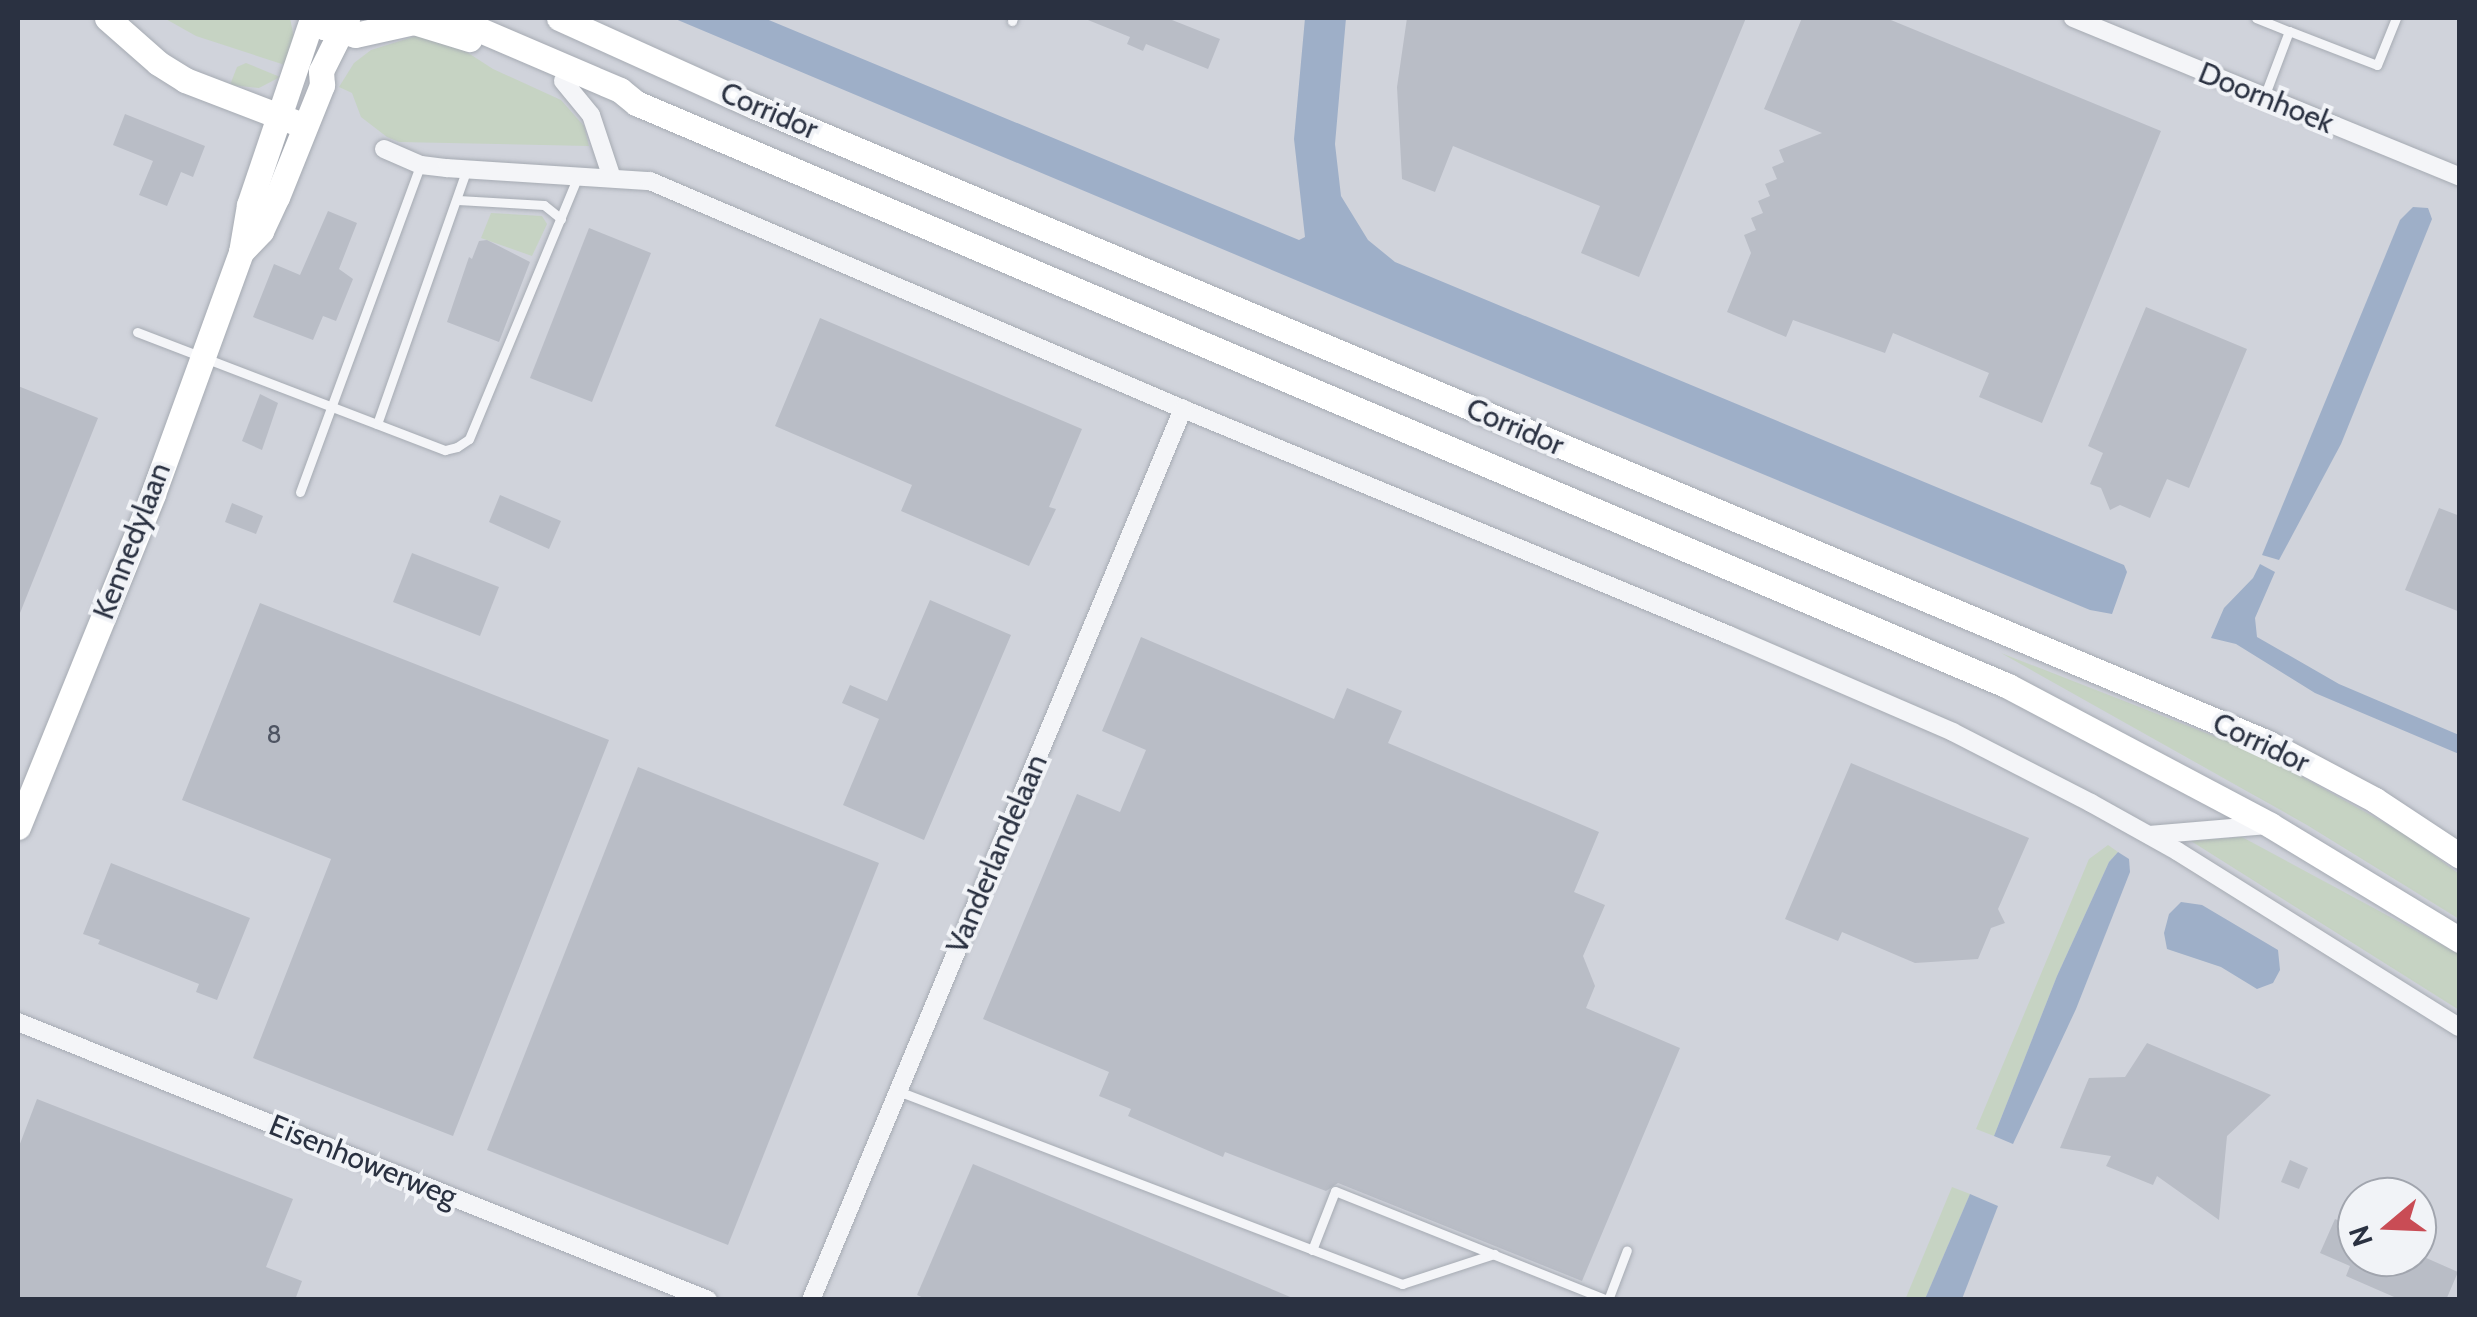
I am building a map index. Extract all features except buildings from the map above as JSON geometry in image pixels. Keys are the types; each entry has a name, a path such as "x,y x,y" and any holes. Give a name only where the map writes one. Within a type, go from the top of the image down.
{"main road":[{"path":"107,18 158,63 185,80 307,126"},
{"path":"312,18 347,28"},
{"name":"Kennedylaan","path":"18,827 153,494 241,252 249,205 282,117 312,18"},
{"name":"Corridor","path":"452,18 620,90 636,103 2008,686 2270,825 2460,940"},
{"name":"Corridor","path":"560,18 774,114 2268,742 2375,800 2460,856"},
{"name":"Corridor","path":"347,28 428,24 614,101 636,103"},
{"name":"Kennedylaan","path":"241,252 261,231 322,85 335,77 347,28"}],"street":[{"name":"Doornhoek","path":"2073,18 2460,177"},
{"path":"563,81 591,115 610,175"},
{"path":"384,149 421,165 610,175 650,181 683,194 1953,732 2148,835 2459,1027"},
{"name":"Vanderlandelaan","path":"810,1300 1183,409"},
{"path":"2148,835 2270,825"},
{"name":"Eisenhowerweg","path":"18,1022 708,1300"}],"lane":[{"path":"2256,18 2377,65 2396,18"},
{"path":"2264,97 2290,31"},
{"path":"300,492 421,165"},
{"path":"378,424 467,169"},
{"path":"137,332 445,450 469,439 580,174"},
{"path":"458,200 544,205 561,219"},
{"path":"898,1091 1402,1284 1494,1254"},
{"path":"1312,1250 1335,1192 1608,1300 1627,1250"}],"shaded area":[{"path":"18,18 2459,18 2459,1299 18,1299"}],"green space":[{"path":"164,18 290,18 295,43 288,66 196,36"},
{"path":"419,35 459,47 493,69 561,100 584,126 589,146 399,142 387,137 361,117 352,93 339,87 354,63 371,50"},
{"path":"246,63 280,77 259,88 230,85 237,67"},
{"path":"491,213 542,216 547,224 532,256 481,238"},
{"path":"2001,653 2265,756 2408,836 2459,874 2459,919 2307,825"},
{"path":"2242,837 2459,954 2459,1010 2191,841"},
{"path":"2108,845 2118,852 2109,862 2057,976 1994,1136 1976,1129 2089,859"},
{"path":"1952,1187 1970,1194 1925,1299 1905,1300"}],"water":[{"path":"673,18 764,18 1299,240 1305,237 1294,139 1305,18 1346,18 1335,144 1341,196 1368,240 1395,262 2124,565 2127,572 2112,614 2090,610"},
{"path":"2413,207 2428,208 2432,219 2341,444 2279,560 2262,555 2400,220"},
{"path":"2260,564 2275,572 2255,618 2257,637 2339,684 2459,735 2459,754 2315,693 2236,644 2211,638 2224,608 2253,578"},
{"path":"2118,852 2129,859 2130,872 2076,1009 2013,1144 1994,1136 2057,976 2109,862"},
{"path":"2181,902 2202,905 2278,950 2280,970 2273,983 2257,989 2221,967 2167,949 2164,933 2169,914"},
{"path":"1970,1194 1998,1206 1962,1299 1925,1299"}]}
